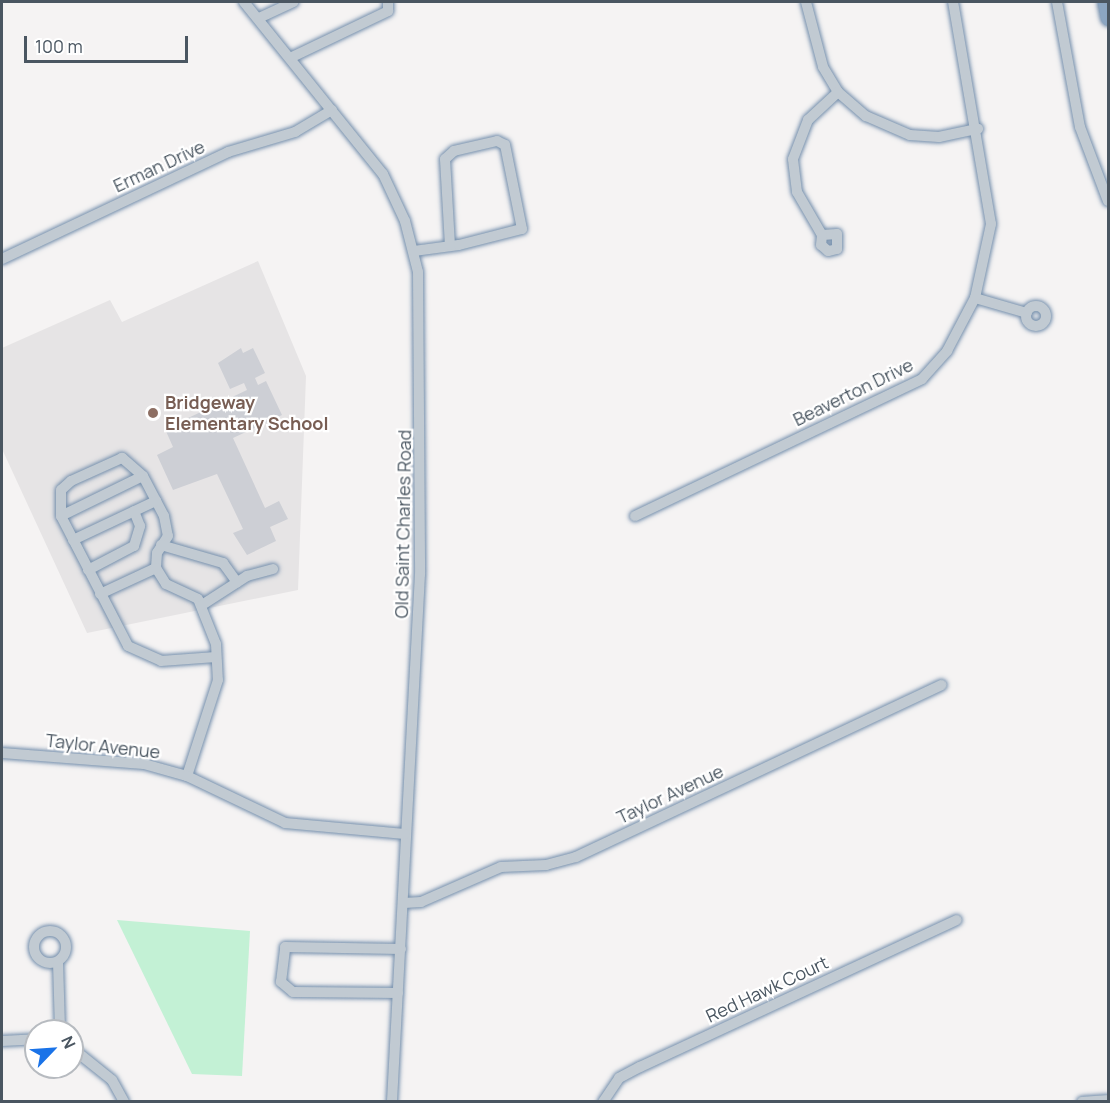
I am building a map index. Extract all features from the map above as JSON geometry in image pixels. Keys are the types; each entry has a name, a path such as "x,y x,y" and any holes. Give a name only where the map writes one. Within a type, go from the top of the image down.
{"highway":[{"path":"1105,2 1108,18"}],"street":[{"name":"Old Saint Charles Road","path":"244,2 382,174 414,250 420,302 420,574 404,834 404,903 392,1101"},
{"path":"258,18 293,2"},
{"path":"290,58 388,11 388,2"},
{"path":"806,2 823,67 838,92 866,116 899,133 939,137 978,129"},
{"name":"Beaverton Drive","path":"635,516 922,379 947,351 975,298 991,224 978,129 953,2"},
{"path":"1057,2 1080,127 1108,201"},
{"path":"822,235 797,192 793,159 808,120 838,92"},
{"name":"Erman Drive","path":"2,259 228,152 295,132 332,110"},
{"path":"414,250 450,245 522,229 505,145 497,141 454,151 445,159 450,245"},
{"path":"975,298 1027,313"},
{"path":"187,776 218,680 216,657 202,605 198,599 166,584 156,568 164,541 156,501 143,476 122,458 71,481 61,490 61,516 120,637 138,653 161,661 216,657"},
{"path":"61,516 143,476"},
{"path":"73,540 156,501"},
{"path":"88,570 134,546 140,526 135,511"},
{"path":"164,541 223,563 237,582"},
{"path":"99,594 156,568"},
{"path":"202,605 237,582 273,569"},
{"name":"Taylor Avenue","path":"404,903 421,902 501,867 546,865 576,857 942,685"},
{"name":"Taylor Avenue","path":"2,753 144,764 187,776 285,823 404,834"},
{"name":"Red Hawk Court","path":"603,1101 619,1078 640,1067 956,920"},
{"path":"398,993 293,992 281,982 285,947 401,949"},
{"path":"58,962 60,1019"},
{"path":"2,1041 24,1040"},
{"path":"84,1058 111,1080 124,1101"},
{"path":"1082,1101 1108,1100"}],"shaded area":[{"name":"Bridgeway Elementary School","path":"258,261 306,376 298,590 87,633 2,449 2,348 110,300 122,322"}],"green space":[{"path":"117,920 250,931 242,1076 192,1074"}],"building":[{"path":"241,348 243,353 253,348 265,373 255,378 258,385 266,381 282,415 233,438 265,508 279,501 288,519 270,527 276,541 247,555 233,533 243,529 217,474 173,490 157,455 173,447 165,429 247,390 244,383 230,389 218,363"}],"place":[{"name":"Bridgeway Elementary School","path":"153,413"}]}
